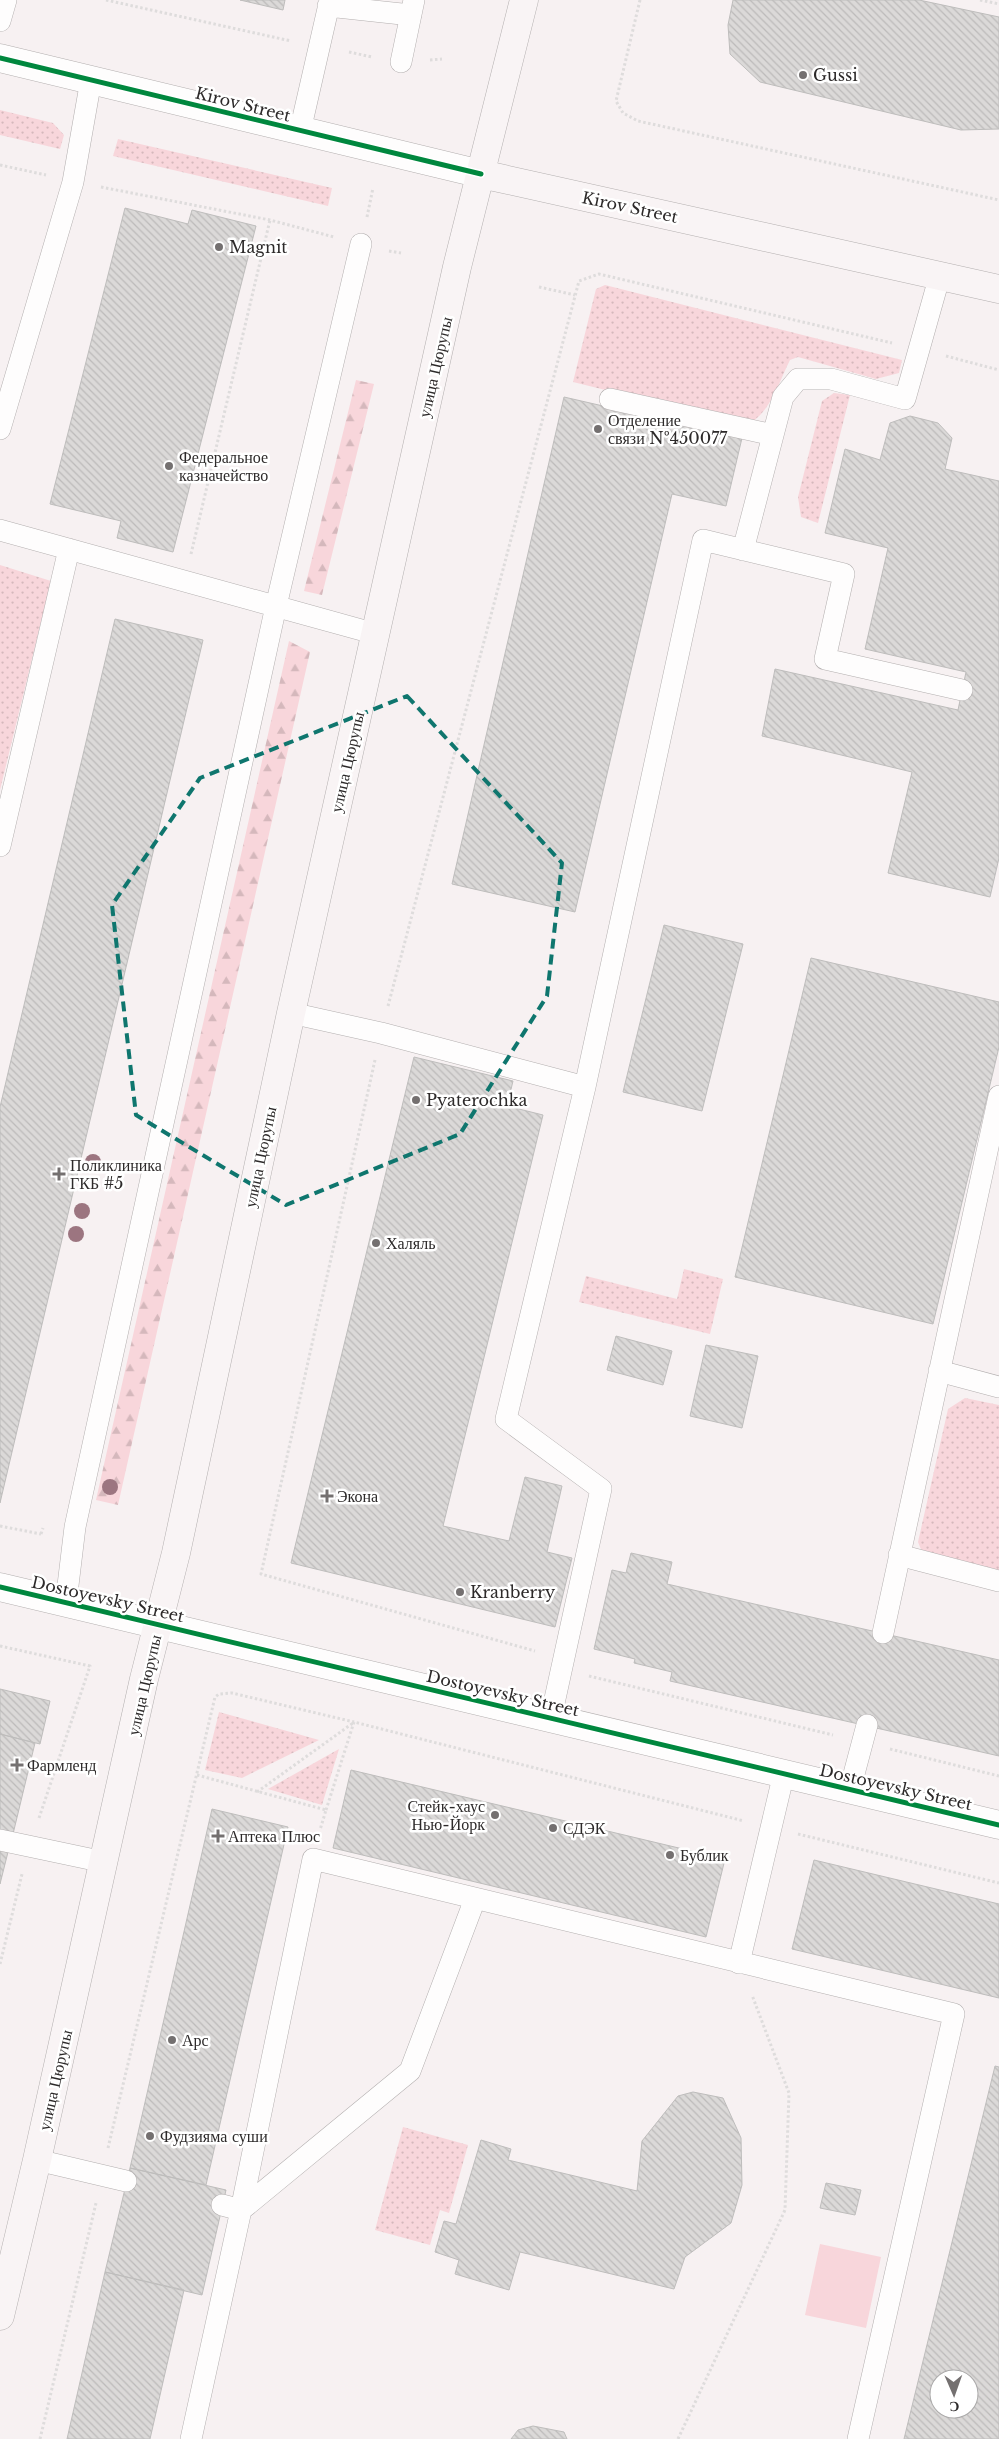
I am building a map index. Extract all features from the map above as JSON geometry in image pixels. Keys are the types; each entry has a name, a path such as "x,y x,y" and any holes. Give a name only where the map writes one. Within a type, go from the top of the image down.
{"main road":[{"name":"улица Цюрупы","path":"0,2316 158,1623 176,1553 291,1013 457,267 524,0"},
{"name":"Kirov Street","path":"480,174 999,289"}],"street":[{"name":"Kirov Street","path":"0,58 480,174"},
{"name":"Dostoyevsky Street","path":"0,1587 158,1623 999,1825"}],"lane":[{"path":"0,21 6,0"},
{"path":"300,130 329,3 412,7 401,62"},
{"path":"0,429 73,182 91,80"},
{"path":"66,1602 75,1527 276,606 361,244"},
{"path":"743,550 783,396 798,379 831,379 906,399 940,275"},
{"path":"610,399 772,435"},
{"path":"0,530 376,634"},
{"path":"551,1717 601,1489 506,1419 584,1087 703,540 844,574 825,659 962,690"},
{"path":"0,846 69,549"},
{"path":"291,1013 381,1033 584,1087"},
{"path":"883,1633 999,1096"},
{"path":"939,1371 999,1387"},
{"path":"899,1555 999,1581"},
{"path":"850,1789 864,1734"},
{"path":"739,1963 784,1773"},
{"path":"0,1840 104,1862"},
{"path":"191,2439 232,2208 313,1859 954,2014 858,2439"},
{"path":"232,2208 410,2071 475,1898"},
{"path":"37,2160 126,2182"}],"path":[{"path":"106,0 319,47 401,62"},
{"path":"640,0 616,101 623,113 638,121 999,200"},
{"path":"980,0 999,4"},
{"path":"0,164 73,182 270,220 361,244"},
{"path":"184,581 270,220"},
{"path":"999,370 919,349 599,274 579,281 381,1033 261,1574 565,1659 582,1674 864,1734 999,1776"},
{"path":"539,287 575,295"},
{"path":"0,1526 41,1534 75,1527"},
{"path":"0,1646 90,1666 29,1846 0,1964"},
{"path":"40,2439 215,1697 220,1694 232,1693 354,1722 999,1883"},
{"path":"257,1792 354,1722"},
{"path":"313,1859 326,1810 354,1722"},
{"path":"197,1775 326,1810"},
{"path":"678,2439 785,2210 789,2093 739,1963"}],"highlighted area":[{"path":"407,696 562,863 547,996 460,1134 286,1205 136,1115 112,905 200,778"}],"green space":[{"path":"0,110 53,123 64,135 60,149 0,135"},
{"path":"118,139 332,188 328,206 113,156"},
{"path":"605,285 902,360 899,373 876,379 798,357 790,360 777,388 762,413 747,425 573,382 596,289"},
{"path":"356,380 374,384 322,595 304,591"},
{"path":"834,393 850,395 818,523 801,517 798,497 822,401"},
{"path":"0,565 51,581 0,790"},
{"path":"289,641 310,652 118,1505 96,1500"},
{"path":"684,1269 723,1279 710,1334 579,1302 586,1276 677,1299"},
{"path":"965,1398 999,1405 999,1573 924,1557 918,1542 948,1409"},
{"path":"219,1712 319,1740 242,1778 205,1770"},
{"path":"339,1749 322,1805 268,1789"},
{"path":"403,2127 468,2145 449,2213 440,2210 430,2245 375,2230"},
{"path":"820,2244 881,2257 866,2328 805,2315"}],"building":[{"path":"240,0 285,0 283,10"},
{"path":"733,0 919,0 999,17 999,129 961,130 760,82 730,54 728,25"},
{"path":"125,208 188,224 192,210 256,226 173,552 117,538 121,521 50,504"},
{"path":"564,397 742,438 726,506 672,494 575,912 452,884"},
{"path":"910,416 938,423 952,438 945,469 999,481 999,858 990,897 888,873 912,772 762,736 775,669 958,710 966,672 865,649 888,548 825,533 845,449 880,460 890,423"},
{"path":"115,619 203,640 0,1503 0,1107"},
{"path":"664,925 743,944 702,1111 623,1092"},
{"path":"811,958 999,1002 999,1047 933,1324 735,1277"},
{"path":"414,1057 513,1081 507,1106 543,1115 443,1526 509,1541 525,1477 562,1486 547,1552 572,1558 555,1627 291,1563"},
{"path":"616,1336 672,1351 663,1385 607,1370"},
{"path":"706,1345 758,1356 742,1428 690,1416"},
{"path":"631,1553 672,1562 667,1584 999,1660 999,1756 670,1681 672,1672 634,1663 635,1659 594,1649 612,1570 626,1573"},
{"path":"0,1689 50,1701 40,1744 0,1734"},
{"path":"0,1734 35,1743 13,1834 0,1831"},
{"path":"351,1770 725,1859 706,1937 333,1848"},
{"path":"212,1809 288,1827 206,2185 130,2168"},
{"path":"0,1850 8,1852 0,1884"},
{"path":"814,1860 999,1904 999,1998 792,1949"},
{"path":"995,2066 999,2067 999,2439 904,2439"},
{"path":"693,2092 723,2098 741,2138 742,2185 731,2223 685,2257 674,2289 520,2252 509,2290 455,2274 459,2260 435,2252 444,2221 456,2224 481,2140 511,2149 508,2160 637,2191 642,2141 678,2096"},
{"path":"130,2168 226,2190 202,2295 105,2272"},
{"path":"826,2183 861,2190 855,2215 820,2208"},
{"path":"105,2272 184,2290 150,2439 67,2439"},
{"path":"533,2426 564,2432 567,2439 511,2439 518,2430"}],"cycle path":[{"path":"0,58 481,174"},
{"path":"0,1587 999,1825"}],"place":[{"name":"Gussi","path":"803,75"},
{"name":"Magnit","path":"219,247"},
{"name":"Отделение связи №450077","path":"598,429"},
{"name":"Федеральное казначейство","path":"169,466"},
{"name":"Pyaterochka","path":"416,1100"},
{"name":"Поликлиника ГКБ #5","path":"59,1174"},
{"name":"Халяль","path":"376,1243"},
{"name":"Экона","path":"327,1496"},
{"name":"Kranberry","path":"460,1592"},
{"name":"Фармленд","path":"17,1765"},
{"name":"Стейк-хаус Нью-Йорк","path":"495,1815"},
{"name":"СДЭК","path":"553,1828"},
{"name":"Аптека Плюс","path":"218,1836"},
{"name":"Бублик","path":"670,1855"},
{"name":"Арс","path":"172,2040"},
{"name":"Фудзияма суши","path":"150,2136"}]}
